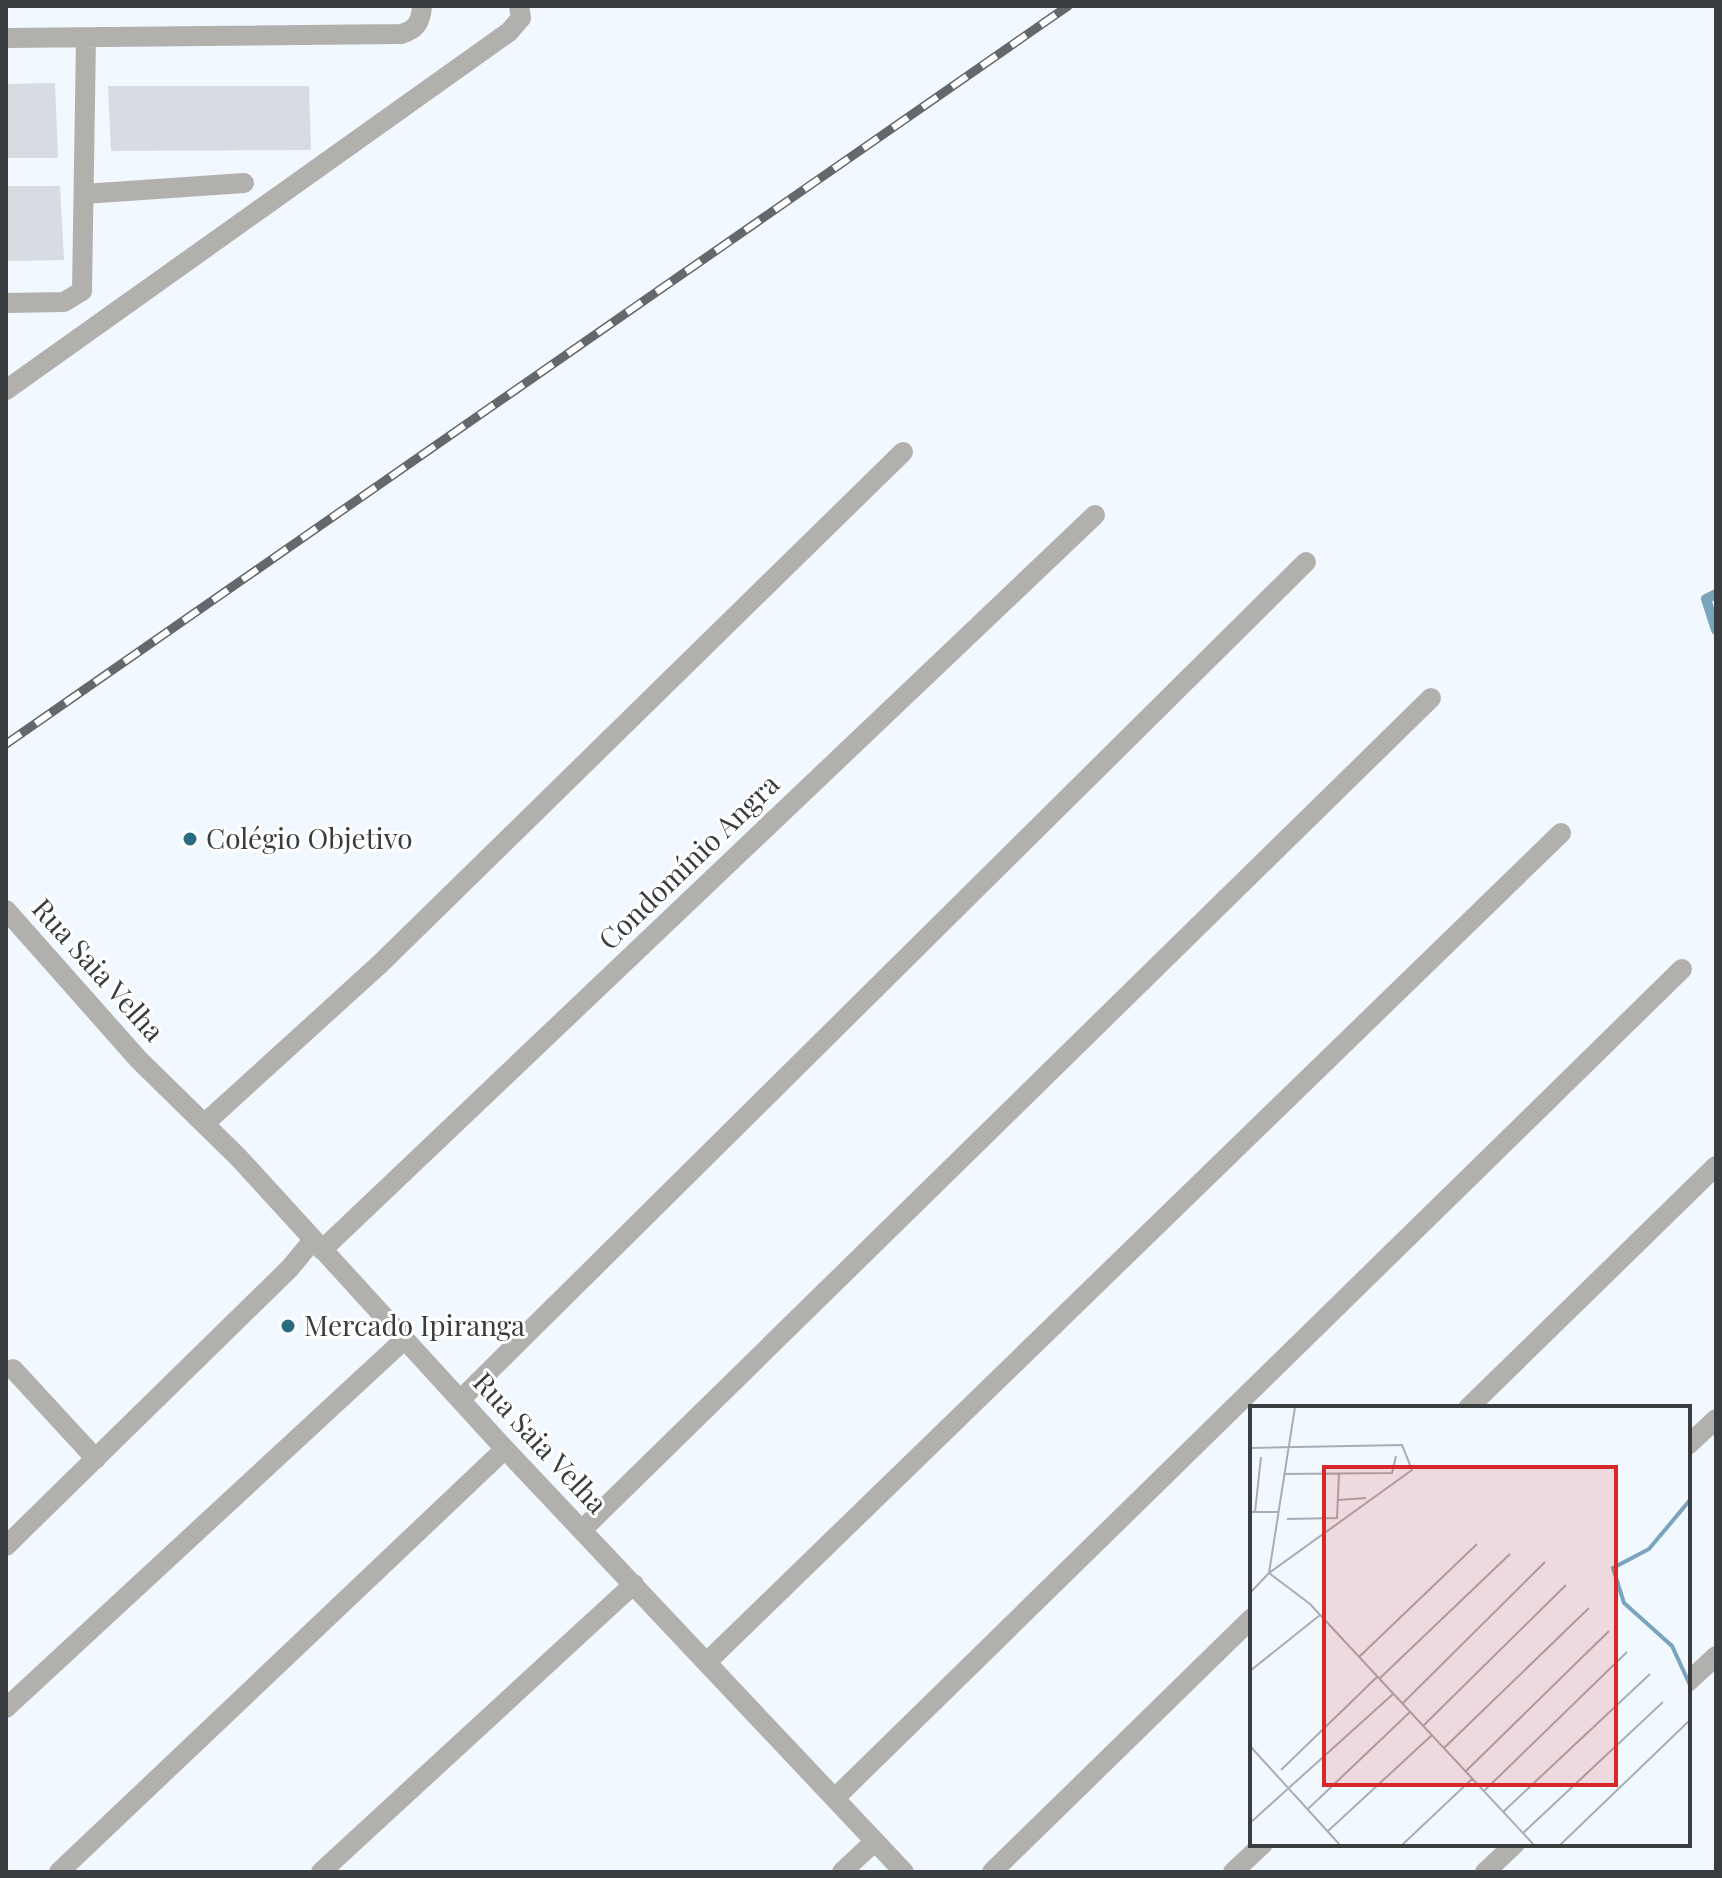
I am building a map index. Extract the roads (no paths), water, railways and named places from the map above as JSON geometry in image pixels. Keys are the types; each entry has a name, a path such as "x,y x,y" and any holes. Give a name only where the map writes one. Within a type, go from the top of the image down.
{"street":[{"path":"6,38 401,34 411,32 418,24 422,6"},
{"path":"6,390 509,32 520,12"},
{"path":"6,303 64,302 74,299 82,291 86,38"},
{"path":"84,194 244,183"},
{"path":"204,1124 380,964 903,452"},
{"name":"Condomínio Angra","path":"6,1546 290,1268 1095,515"},
{"path":"461,1399 1306,562"},
{"path":"583,1529 1431,698"},
{"path":"707,1662 1561,833"},
{"name":"Rua Saia Velha","path":"6,910 139,1060 204,1124 904,1872"},
{"path":"835,1798 1682,969"},
{"path":"1470,1406 1716,1166"},
{"path":"6,1708 405,1339"},
{"path":"13,1369 96,1459"},
{"path":"1690,1443 1716,1419"},
{"path":"59,1872 505,1449"},
{"path":"321,1872 634,1584"},
{"path":"992,1872 1250,1620"},
{"path":"1690,1680 1716,1656"},
{"path":"842,1872 875,1841"},
{"path":"1233,1872 1261,1846"},
{"path":"1485,1872 1513,1846"}],"waterway":[{"path":"1716,594 1706,599 1716,630"}],"railway":[{"path":"6,744 1068,6"}],"place":[{"name":"Colégio Objetivo","path":"190,839"},
{"name":"Mercado Ipiranga","path":"288,1326"}]}
